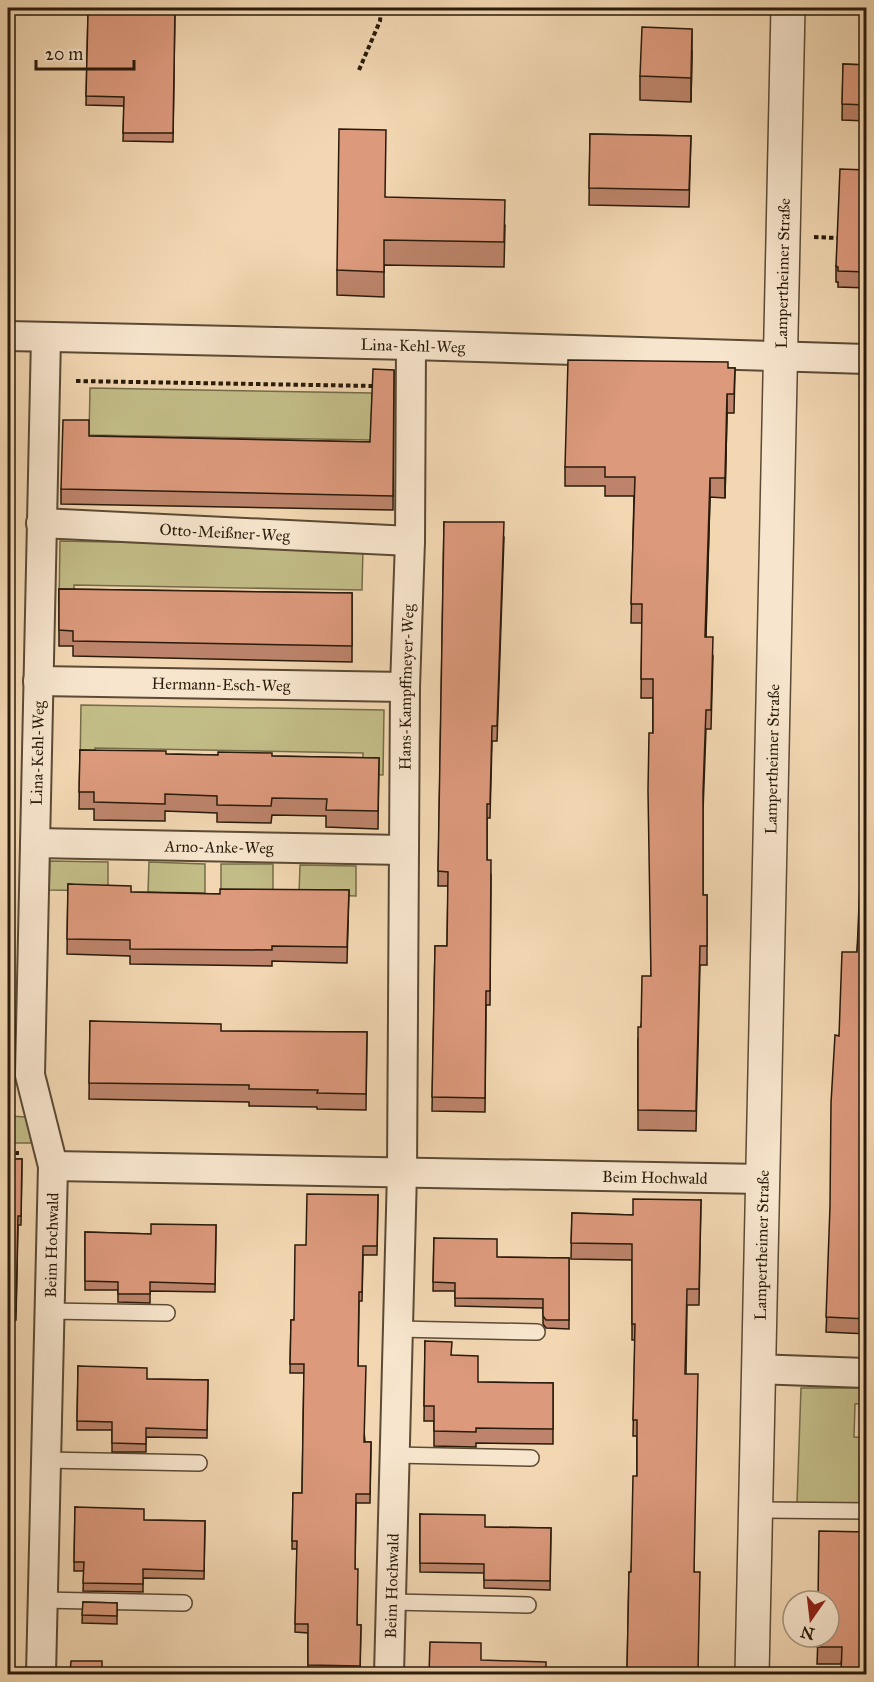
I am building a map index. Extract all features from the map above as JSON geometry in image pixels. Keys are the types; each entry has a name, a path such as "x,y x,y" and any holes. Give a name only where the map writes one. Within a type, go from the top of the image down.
{"street":[{"name":"Lampertheimer Straße","path":"752,1674 788,8"},
{"name":"Lina-Kehl-Weg","path":"8,336 867,358"},
{"name":"Lina-Kehl-Weg","path":"46,337 30,1075 53,1166"},
{"name":"Hans-Kampffmeyer-Weg","path":"402,1172 405,687 410,541 411,345"},
{"name":"Otto-Meißner-Weg","path":"42,523 410,541"},
{"name":"Hermann-Esch-Weg","path":"38,681 405,687"},
{"name":"Arno-Anke-Weg","path":"34,843 404,850"},
{"name":"Beim Hochwald","path":"41,1674 53,1166 762,1179"},
{"name":"Beim Hochwald","path":"389,1674 402,1172"},
{"path":"758,1369 867,1373"}],"lane":[{"path":"49,1311 167,1313"},
{"path":"398,1329 537,1332"},
{"path":"395,1455 531,1458"},
{"path":"46,1460 199,1463"},
{"path":"756,1510 867,1511"},
{"path":"42,1600 184,1603"},
{"path":"391,1602 528,1605"}],"path":[{"path":"358,70 380,21 381,8"},
{"path":"813,237 837,238"},
{"path":"45,380 412,386"}],"shaded area":[{"path":"90,388 372,393 371,440 89,435"},
{"path":"60,541 363,547 362,590 74,585 74,605 59,604"},
{"path":"81,705 384,710 383,775 363,774 363,753 95,748 95,768 80,768"},
{"path":"50,861 108,862 108,891 49,890"},
{"path":"149,862 205,864 205,893 148,892"},
{"path":"221,864 273,864 273,894 221,893"},
{"path":"300,865 356,866 356,896 299,894"},
{"path":"8,1116 27,1117 34,1143 8,1143"},
{"path":"801,1388 866,1388 866,1403 855,1404 854,1437 866,1438 866,1502 862,1504 797,1503"}],"building":[{"path":"124,8 175,8 173,133 123,133 124,97 86,96 88,13 124,13"},
{"path":"642,27 692,29 691,78 640,76"},
{"path":"843,64 867,65 867,105 842,104"},
{"path":"339,129 386,130 385,197 505,200 504,242 384,240 384,272 337,270"},
{"path":"590,134 691,136 689,190 589,188"},
{"path":"840,169 867,170 867,272 838,271 836,266"},
{"path":"568,360 728,362 728,368 735,368 734,394 727,394 725,478 710,478 705,637 713,637 711,710 706,710 703,792 703,895 707,895 707,946 700,946 696,1111 638,1110 638,1027 641,1027 642,976 651,976 648,791 649,733 653,733 653,679 641,679 642,604 631,604 635,477 605,477 605,467 565,467"},
{"path":"8,368 14,368 13,420 8,420"},
{"path":"373,369 394,370 393,496 61,489 63,420 89,420 89,436 370,442"},
{"path":"8,485 14,485 14,536 10,536 9,639 8,639"},
{"path":"444,522 504,522 497,726 492,726 490,804 487,804 487,860 491,860 490,991 486,991 485,1098 432,1097 435,946 447,946 448,872 438,871"},
{"path":"59,589 352,593 352,646 73,641 73,631 59,630"},
{"path":"80,750 166,751 166,754 218,755 218,752 272,753 272,756 379,758 378,811 326,810 327,799 272,798 271,806 217,805 217,796 165,794 165,804 94,802 94,792 79,792"},
{"path":"864,780 867,780 867,1319 826,1317 831,1103 835,1035 839,1036 842,952 857,952 861,859 864,859"},
{"path":"68,884 131,886 131,892 220,894 220,889 349,890 347,947 272,946 272,950 130,949 130,940 67,939"},
{"path":"90,1021 221,1024 221,1031 367,1032 366,1094 317,1093 318,1090 249,1089 249,1085 89,1083"},
{"path":"8,1159 22,1159 16,1311 8,1311"},
{"path":"307,1194 378,1195 377,1246 363,1246 362,1292 359,1292 358,1366 366,1366 364,1442 371,1442 370,1494 356,1494 355,1569 358,1569 357,1625 361,1625 360,1666 308,1665 308,1624 295,1624 297,1541 292,1541 293,1493 302,1493 304,1364 290,1364 291,1320 294,1320 295,1245 306,1245"},
{"path":"633,1199 701,1200 699,1289 687,1289 685,1374 698,1374 694,1572 700,1572 698,1671 689,1671 689,1674 631,1674 631,1670 627,1669 633,1476 637,1476 637,1420 633,1420 635,1324 632,1324 632,1244 571,1243 572,1213 633,1215"},
{"path":"151,1224 216,1225 215,1284 150,1282 150,1294 118,1294 118,1282 85,1281 85,1232 151,1234"},
{"path":"434,1238 497,1239 497,1257 569,1258 569,1320 546,1320 543,1316 543,1299 455,1298 455,1283 433,1282"},
{"path":"425,1341 452,1342 451,1355 478,1356 478,1382 553,1383 553,1429 476,1428 476,1432 434,1431 434,1406 424,1406"},
{"path":"78,1366 147,1368 147,1379 208,1380 207,1430 146,1428 146,1444 112,1443 112,1422 77,1421"},
{"path":"8,1506 9,1506 8,1583"},
{"path":"75,1507 144,1509 144,1520 205,1521 204,1571 143,1569 143,1584 83,1583 84,1562 74,1562"},
{"path":"420,1514 485,1515 485,1527 551,1528 550,1581 484,1580 484,1564 420,1563"},
{"path":"819,1531 867,1532 867,1674 841,1674 841,1589 818,1589"},
{"path":"8,1583 11,1583 10,1648 8,1648"},
{"path":"83,1602 117,1603 117,1616 82,1615"},
{"path":"430,1642 481,1643 481,1660 546,1662 546,1674 429,1674"},
{"path":"71,1661 102,1661 102,1674 70,1674"}]}
